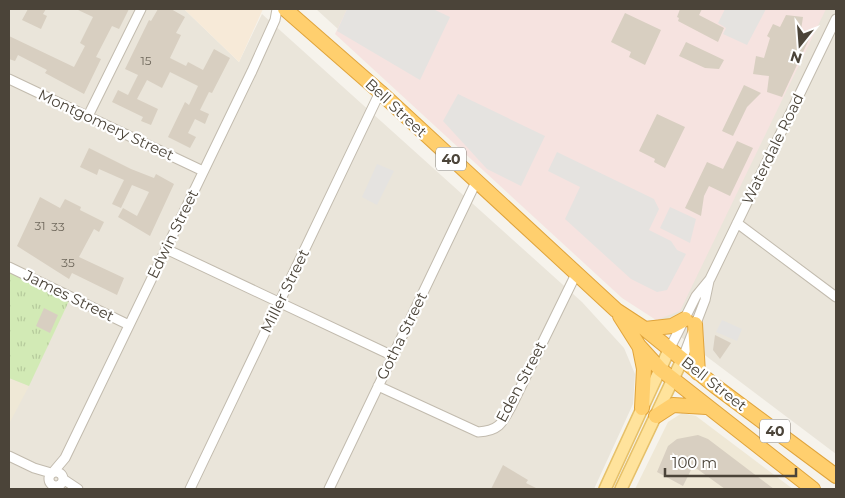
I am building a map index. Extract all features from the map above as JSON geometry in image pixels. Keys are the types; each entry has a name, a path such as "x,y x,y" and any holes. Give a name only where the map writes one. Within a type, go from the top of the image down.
{"highway":[{"name":"Bell Street","path":"285,9 380,92 616,310 645,329 698,373 836,476"},
{"name":"Bell Street","path":"616,310 639,346 673,381 813,489"},
{"path":"645,329 672,326 690,321 698,373"},
{"path":"639,346 644,369 642,408"},
{"path":"656,416 673,405 707,408"}],"main road":[{"name":"Waterdale Road","path":"605,489 669,350"},
{"name":"Waterdale Road","path":"621,489 682,360"}],"street":[{"path":"88,116 141,9"},
{"name":"Edwin Street","path":"55,481 275,20 277,9"},
{"name":"Waterdale Road","path":"669,350 706,300 710,279 836,19"},
{"name":"Montgomery Street","path":"9,79 203,171"},
{"name":"Miller Street","path":"190,489 380,92"},
{"name":"Gotha Street","path":"332,488 378,386 476,182"},
{"path":"737,223 836,297"},
{"path":"166,249 393,356"},
{"name":"James Street","path":"9,267 129,325"},
{"name":"Eden Street","path":"378,386 478,432 492,431 503,422 576,274"},
{"name":"Waterdale Road","path":"682,360 690,321"},
{"path":"9,456 55,481 77,489"}],"shaded area":[{"path":"9,9 184,9 239,62 262,14 582,302 624,348 635,374 633,404 594,489 9,489"},
{"path":"184,9 263,9 239,62"},
{"path":"316,9 836,9 836,454 653,316"},
{"path":"347,9 826,9 680,311 656,320 622,298 335,34"},
{"path":"347,9 433,9 450,17 420,80 337,31"},
{"path":"725,9 766,9 747,45 723,34 726,28 718,23"},
{"path":"458,94 545,136 521,186 487,169 443,121"},
{"path":"557,152 654,199 659,209 649,230 671,241 677,250 686,254 667,290 657,292 631,279 565,219 580,187 548,171"},
{"path":"377,164 394,171 377,205 362,197"},
{"path":"670,207 696,219 690,243 660,228"},
{"path":"722,320 742,329 737,341 716,332"},
{"path":"9,378 29,386 9,424"},
{"path":"682,413 696,416 793,489 635,489 668,422"}],"green space":[{"path":"9,272 69,301 29,386 9,378"}],"building":[{"path":"28,9 46,9 43,14 47,16 41,29 22,20"},
{"path":"76,9 129,9 119,29 112,26 96,57 101,59 84,94 45,73 47,70 18,55 15,61 9,59 9,36 74,67 85,46 80,43 93,17"},
{"path":"158,9 171,9 185,17 176,33 181,35 170,58 186,66 188,62 203,70 214,49 230,58 212,93 209,92 200,110 209,114 205,124 195,119 188,133 196,137 190,148 168,137 185,102 189,105 198,86 170,72 162,88 147,80 137,99 158,109 151,125 141,121 143,117 112,102 118,90 128,95 138,75 125,69 149,20 151,21"},
{"path":"680,9 702,9 699,15 724,28 718,42 678,21 679,18 677,17"},
{"path":"625,13 661,30 645,65 629,57 631,52 611,42"},
{"path":"786,15 803,17 801,30 811,35 782,97 767,92 769,76 753,74 756,56 764,58 770,38 767,36 773,24 780,27"},
{"path":"686,42 724,60 719,69 705,68 679,56"},
{"path":"744,85 761,93 747,107 733,136 722,131"},
{"path":"657,114 685,127 665,168 654,162 655,159 639,151"},
{"path":"737,141 753,148 730,196 709,186 704,196 701,216 685,208 707,162 723,169"},
{"path":"89,148 131,169 154,178 156,174 174,184 150,236 118,217 123,208 137,216 149,192 132,185 121,208 112,204 124,180 99,169 97,175 80,167"},
{"path":"40,197 60,208 65,199 81,207 80,210 104,222 99,232 94,229 79,257 124,278 117,295 72,273 69,279 17,246"},
{"path":"44,308 58,315 50,333 36,326"},
{"path":"715,335 731,343 720,359 713,350"},
{"path":"698,435 708,439 774,489 725,489 693,466 683,486 657,472 668,446 677,439"},
{"path":"503,465 528,480 526,483 538,489 491,489"}]}
